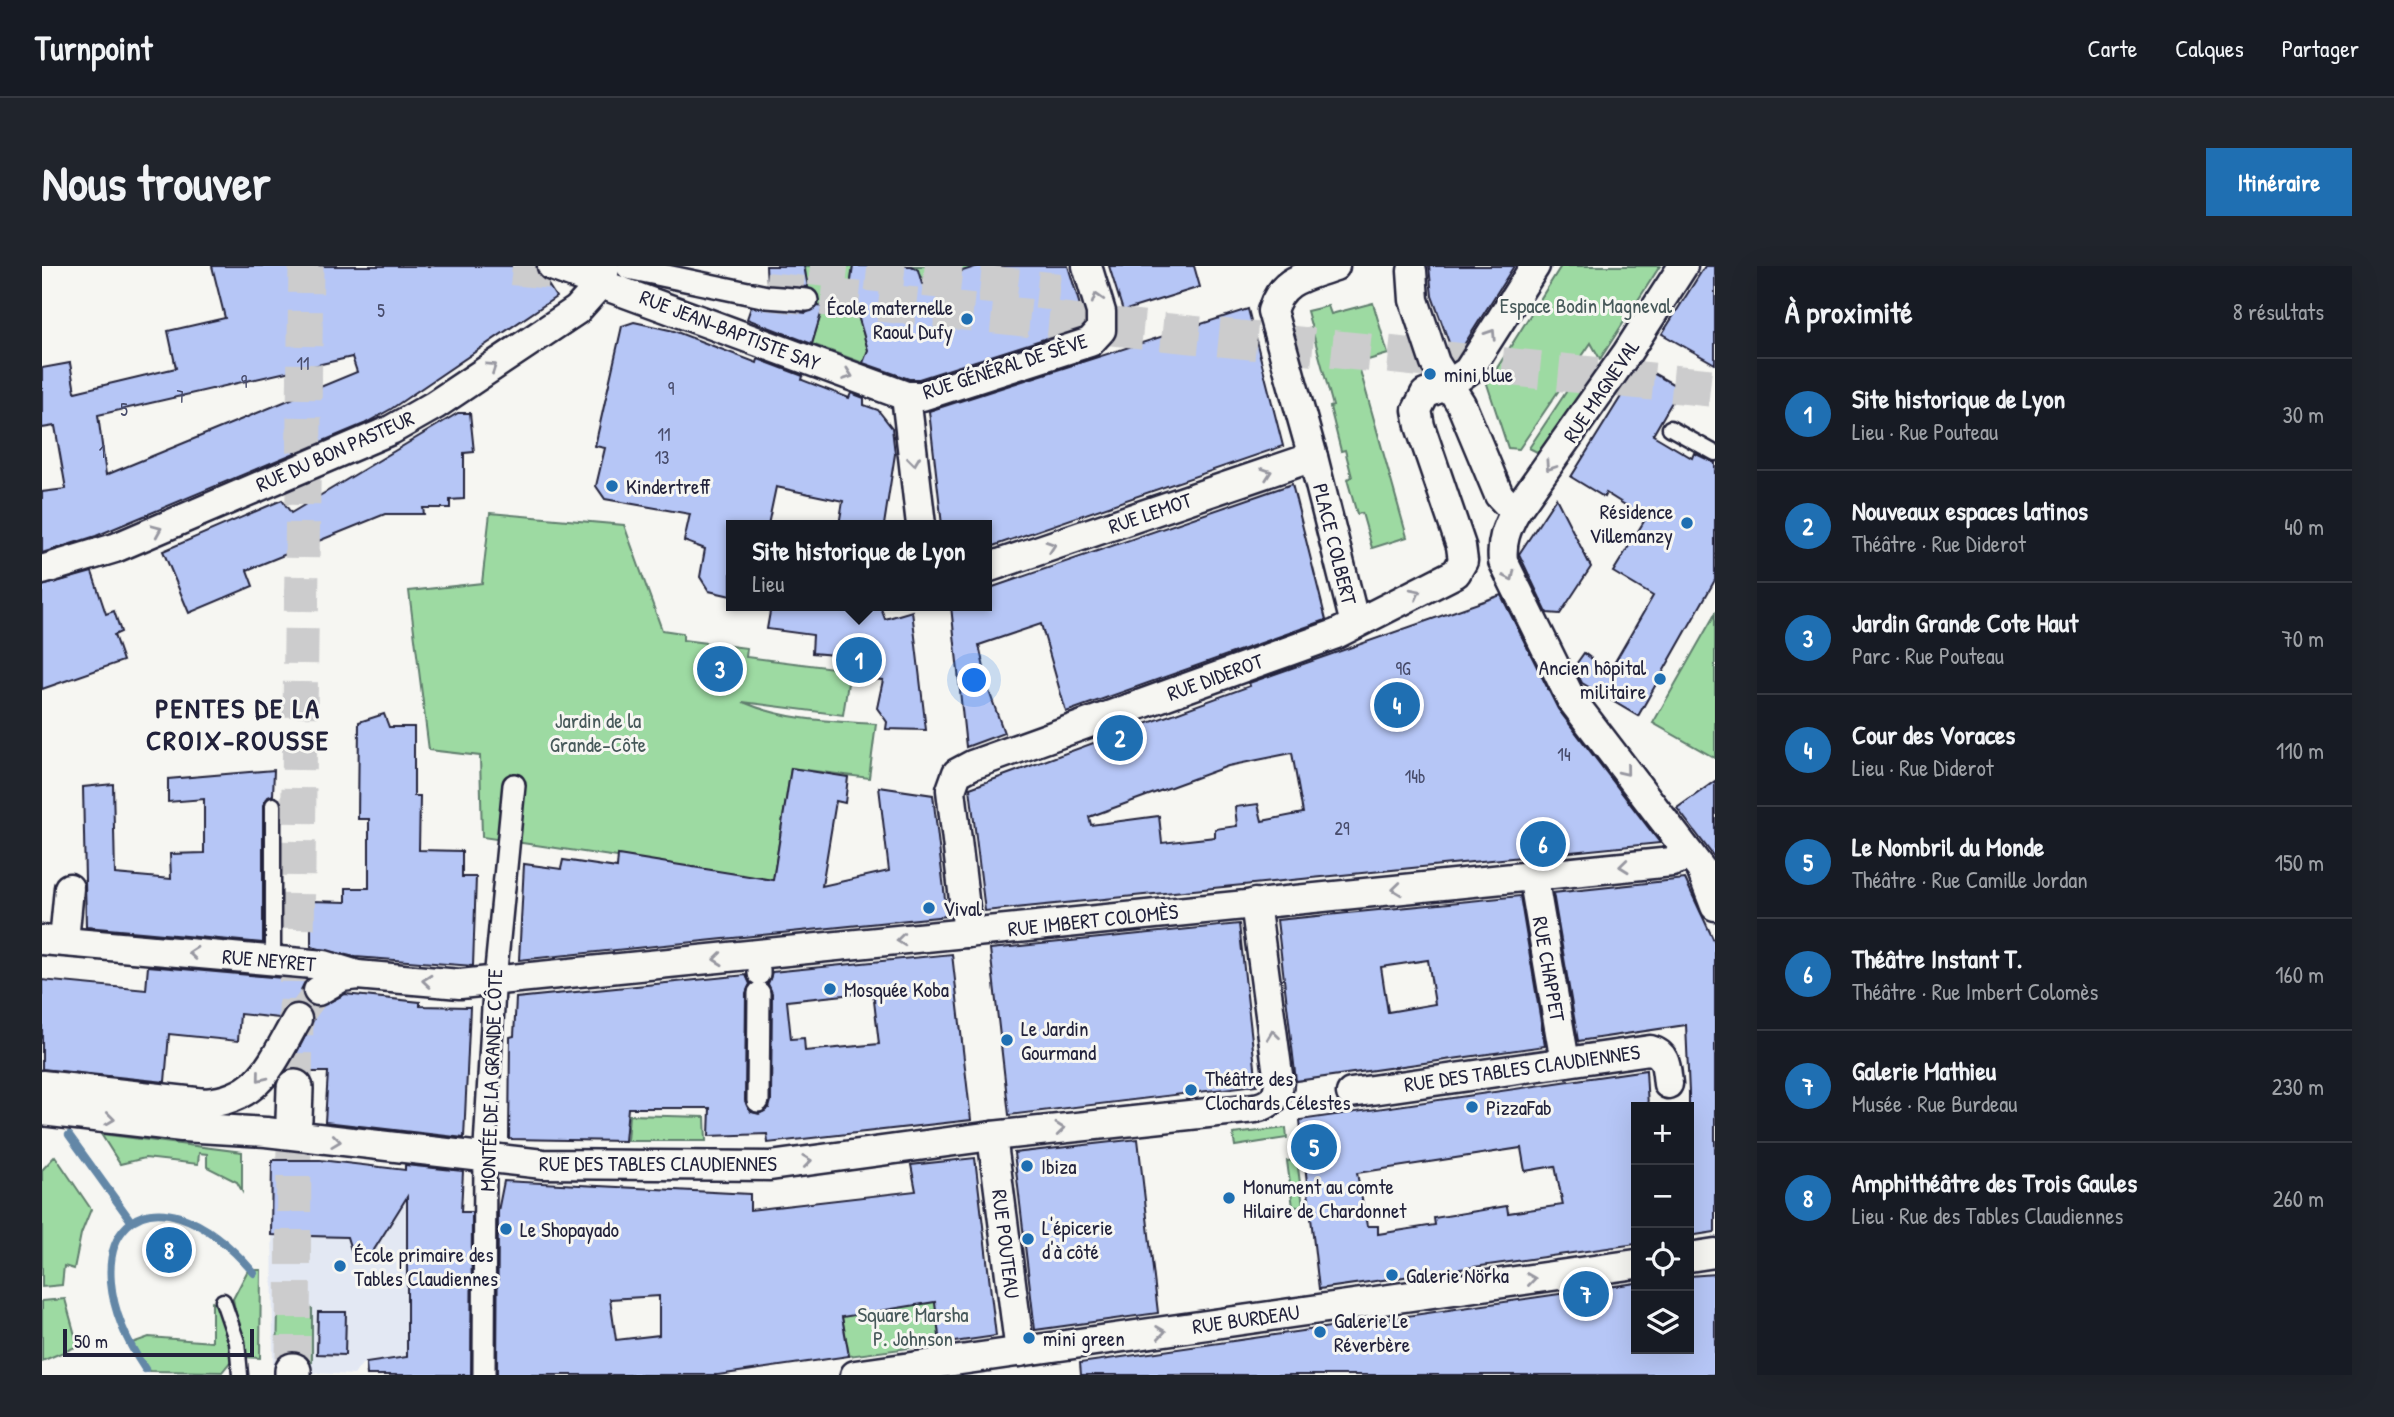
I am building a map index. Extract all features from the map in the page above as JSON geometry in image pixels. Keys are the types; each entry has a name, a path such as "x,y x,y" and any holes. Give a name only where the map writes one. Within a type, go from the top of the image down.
{"street":[{"name":"RUE JEAN-BAPTISTE SAY","path":"552,266 612,272 906,397"},
{"name":"RUE GÉNÉRAL DE SÈVE","path":"906,397 922,396 1090,342 1101,330 1101,313 1087,266"},
{"name":"PLACE COLBERT","path":"1335,266 1292,282 1278,291 1272,311 1313,457 1355,624 1456,573 1463,561 1461,546 1420,426 1418,410 1425,394 1448,385 1468,371 1535,266"},
{"name":"RUE MAGNEVAL","path":"1682,266 1627,354 1515,512 1504,535 1503,561 1577,708 1701,869 1715,906"},
{"path":"1412,271 1414,300 1435,363 1461,404 1499,495 1515,512"},
{"path":"612,272 767,297 807,300"},
{"name":"RUE DU BON PASTEUR","path":"42,570 115,548 391,430 565,319 577,310 612,272"},
{"path":"906,397 920,520"},
{"name":"RUE LEMOT","path":"992,566 1313,457"},
{"name":"RUE DIDEROT","path":"968,933 951,790 957,774 972,765 1336,634 1355,624"},
{"name":"MONTÉE DE LA GRANDE CÔTE","path":"484,1375 485,1158 495,982 514,785"},
{"name":"RUE IMBERT COLOMÈS","path":"495,982 1672,862 1690,855"},
{"name":"RUE CHAPPET","path":"1533,875 1565,1062"},
{"path":"53,941 69,888"},
{"name":"RUE DES TABLES CLAUDIENNES","path":"42,1111 182,1127 266,1132 543,1164 770,1166 992,1136 1152,1127 1255,1108 1272,1101 1278,1093 1279,1082 1255,903"},
{"name":"RUE NEYRET","path":"53,941 324,965 357,975 460,984 495,982"},
{"path":"318,991 342,977 357,975"},
{"path":"758,1101 759,979"},
{"path":"42,1084 205,1103 222,1101 239,1096 262,1079 297,1019"},
{"name":"RUE DES TABLES CLAUDIENNES","path":"1351,1093 1650,1049 1659,1052 1664,1058 1668,1084"},
{"name":"RUE POUTEAU","path":"992,1136 1020,1352"},
{"path":"1694,1256 1715,1253"},
{"name":"RUE BURDEAU","path":"855,1375 1631,1265"}],"lane":[{"path":"1670,428 1715,453"},
{"path":"273,805 273,960"},
{"path":"223,1301 237,1342 240,1375"}],"shaded area":[{"name":"École primaire des Tables Claudiennes","path":"272,1160 405,1170 407,1357 362,1364 354,1375 273,1371"}],"green space":[{"path":"805,266 853,266 850,288 868,350 863,363 812,344 823,307 808,304"},
{"path":"903,266 978,266 932,283"},
{"name":"Espace Bodin Magneval","path":"1561,266 1660,266 1600,359 1591,343 1519,449 1508,448 1487,384"},
{"path":"1373,303 1388,354 1358,363 1407,537 1372,548 1362,513 1357,514 1347,479 1352,477 1345,450 1341,451 1330,407 1333,406 1307,311 1328,306 1331,314"},
{"path":"1595,364 1601,369 1545,456 1529,448 1584,365"},
{"name":"Jardin de la Grande-Côte","path":"490,513 624,525 662,630 683,633 683,640 747,648 746,657 850,670 843,715 743,702 792,717 876,724 869,778 791,768 773,880 482,837 480,756 429,750 409,591 482,583"},
{"path":"1715,614 1715,758 1653,723"},
{"path":"629,1115 705,1117 706,1141 627,1141"},
{"path":"1286,1128 1287,1138 1235,1146 1233,1134"},
{"path":"101,1134 242,1152 242,1191 237,1182 207,1167 207,1154 199,1153 198,1164 145,1158 120,1164"},
{"path":"55,1156 91,1209 81,1234 74,1269 64,1266 62,1285 42,1287 42,1170"},
{"path":"1297,1160 1303,1206 1293,1207 1287,1161"},
{"path":"248,1270 261,1270 260,1358 244,1357 233,1299"},
{"name":"Square Marsha P. Johnson","path":"934,1294 940,1344 849,1356 842,1317"},
{"path":"65,1299 78,1346 42,1361 42,1301"},
{"path":"212,1302 221,1310 234,1357 222,1372 149,1371 132,1343 149,1337 212,1342"},
{"path":"278,1309 312,1309 312,1362 277,1361"}],"building":[{"path":"212,266 512,266 547,283 556,297 391,409 364,424 96,536 42,553 42,492 66,489 55,426 42,428 42,368 70,363 75,392 176,368 168,331 225,318","holes":["352,357 357,372 106,475 98,415"]},
{"path":"766,266 804,266 808,287 767,284"},
{"name":"École maternelle Raoul Dufy","path":"853,266 911,266 918,270 922,284 978,266 1068,266 1081,309 1069,331 919,379 909,379 863,363 868,350 850,288"},
{"path":"1109,266 1194,266 1200,287 1123,311"},
{"path":"1429,266 1514,266 1455,359 1432,296"},
{"path":"1705,266 1715,266 1715,364 1662,334"},
{"path":"818,306 823,307 812,344 747,319 751,307 806,313"},
{"path":"1248,309 1283,446 992,546 992,520 941,520 929,411"},
{"path":"634,322 674,331 757,363 758,359 803,376 802,380 849,398 851,393 864,398 864,405 878,410 892,428 895,454 885,520 840,520 843,501 776,487 769,520 726,520 726,595 709,591 700,577 705,549 684,541 690,514 605,499 596,486 605,448 595,446 622,326"},
{"path":"1640,366 1680,388 1653,435 1692,458 1694,453 1715,463 1715,580 1638,716 1582,683 1574,667 1584,653 1609,672 1653,596 1613,572 1646,518 1606,493 1604,497 1571,477"},
{"path":"458,413 470,413 474,452 464,453 464,499 450,500 450,508 423,508 424,514 385,514 247,570 253,586 189,613 163,551 282,500 291,513"},
{"path":"1292,484 1326,620 1066,712 1041,624 979,645 989,691 1004,733 966,747 952,611 992,611 992,587"},
{"path":"1556,498 1591,567 1560,614 1547,613 1519,554"},
{"path":"92,572 106,614 114,611 121,632 114,635 123,661 42,689 42,586"},
{"path":"1501,595 1558,709 1660,843 985,911 970,788 1250,686 1249,683","holes":["1292,753 1303,813 1262,821 1258,804 1235,807 1237,826 1215,829 1215,837 1162,843 1159,816 1091,825 1089,817 1228,766"]},
{"path":"770,611 882,611 885,619 912,611 926,730 886,729 887,722 877,708 883,680 856,678 858,657 812,653 813,635 767,629"},
{"path":"384,714 389,727 414,727 414,796 420,796 419,850 462,851 462,877 476,877 473,966 355,957 311,947 311,901 346,902 346,888 369,888 369,819 358,819 359,722"},
{"path":"791,768 848,777 845,803 836,801 822,886 889,871 879,787 933,795 947,916 519,960 524,864 561,869 563,860 617,868 618,855 773,880"},
{"path":"274,770 273,795 268,797 263,805 263,943 86,927 83,787 113,784 115,874 171,879 170,854 204,853 204,799 168,802 168,779"},
{"path":"1715,781 1715,858 1677,808"},
{"path":"1685,879 1715,943 1715,1232 1694,1235 1694,1102 1689,1102 1686,1025 1578,1041 1553,893"},
{"path":"1520,896 1545,1046 1296,1081 1277,920","holes":["1428,960 1435,1004 1388,1012 1381,967"]},
{"path":"1239,924 1257,1085 1009,1115 990,949"},
{"path":"952,954 971,1120 768,1143 767,1134 709,1136 710,1108 628,1108 625,1141 509,1139 510,1037 514,1036 516,998 746,975 750,984 746,993 745,1101 751,1112 759,1114 769,1108 771,1101 772,993 768,984 772,972","holes":["873,992 879,1044 805,1051 804,1038 791,1039 787,1001"]},
{"path":"148,966 306,980 301,990 303,999 317,1008 345,994 420,1002 420,1006 470,1007 464,1138 325,1122 328,1072 307,1072 294,1068 294,1058 314,1019 311,1010 297,1002 288,1005 279,1018 240,1014 238,1041 169,1034 165,1082 42,1069 42,980 146,990"},
{"path":"1646,1070 1648,1102 1631,1102 1631,1245 1319,1289 1300,1120","holes":["1521,1148 1525,1171 1555,1166 1563,1205 1508,1213 1507,1206 1434,1218 1435,1225 1378,1234 1378,1226 1367,1226 1357,1173"]},
{"path":"1138,1139 1158,1313 1035,1330 1014,1153"},
{"path":"975,1158 996,1336 940,1344 935,1302 842,1317 849,1356 718,1375 497,1375 498,1211 504,1181 750,1194 750,1210 916,1191 911,1165","holes":["659,1296 659,1335 616,1340 610,1299"]},
{"path":"272,1160 320,1160 405,1170 405,1165 463,1171 461,1212 472,1212 471,1375 367,1375 366,1363 407,1357 407,1197 372,1253 364,1257 352,1253 347,1237 271,1235"},
{"path":"1715,1274 1715,1375 1081,1375 1080,1363 1631,1284 1631,1354 1694,1354 1694,1276"},
{"path":"318,1312 346,1312 345,1355 317,1354"}],"waterway":[{"path":"69,1135 131,1221"},
{"path":"145,1369 121,1323 111,1282 114,1249 127,1226 150,1214 179,1217 215,1236 254,1273"}],"tunnel":[{"path":"295,1088 306,266"},
{"path":"512,266 590,274"},
{"path":"810,266 1059,292"},
{"path":"765,291 1715,388"},
{"path":"297,1019 318,991"},
{"path":"293,1371 294,1119"}],"place":[{"name":"École maternelle Raoul Dufy","path":"967,319"},
{"name":"mini blue","path":"1430,374"},
{"name":"Kindertreff","path":"612,486"},
{"name":"Résidence Villemanzy","path":"1687,523"},
{"name":"Site historique de Lyon","path":"859,660"},
{"name":"Jardin Grande Cote Haut","path":"720,669"},
{"name":"Ancien hôpital militaire","path":"1660,679"},
{"name":"Cour des Voraces","path":"1397,705"},
{"name":"Nouveaux espaces latinos","path":"1120,738"},
{"name":"Théâtre Instant T.","path":"1543,844"},
{"name":"Vival","path":"929,908"},
{"name":"Mosquée Koba","path":"830,989"},
{"name":"Le Jardin Gourmand","path":"1007,1040"},
{"name":"Théâtre des Clochards Célestes","path":"1191,1090"},
{"name":"PizzaFab","path":"1472,1107"},
{"name":"Le Nombril du Monde","path":"1314,1147"},
{"name":"Ibiza","path":"1027,1166"},
{"name":"Monument au comte Hilaire de Chardonnet","path":"1229,1198"},
{"name":"Le Shopayado","path":"506,1229"},
{"name":"L'épicerie d'à côté","path":"1028,1239"},
{"name":"Amphithéâtre des Trois Gaules","path":"169,1250"},
{"name":"École primaire des Tables Claudiennes","path":"340,1266"},
{"name":"Galerie Nörka","path":"1392,1275"},
{"name":"Galerie Mathieu","path":"1586,1294"},
{"name":"Galerie Le Réverbère","path":"1320,1332"},
{"name":"mini green","path":"1029,1338"}],"district":[{"name":"PENTES DE LA CROIX-ROUSSE","path":"238,724"}]}
